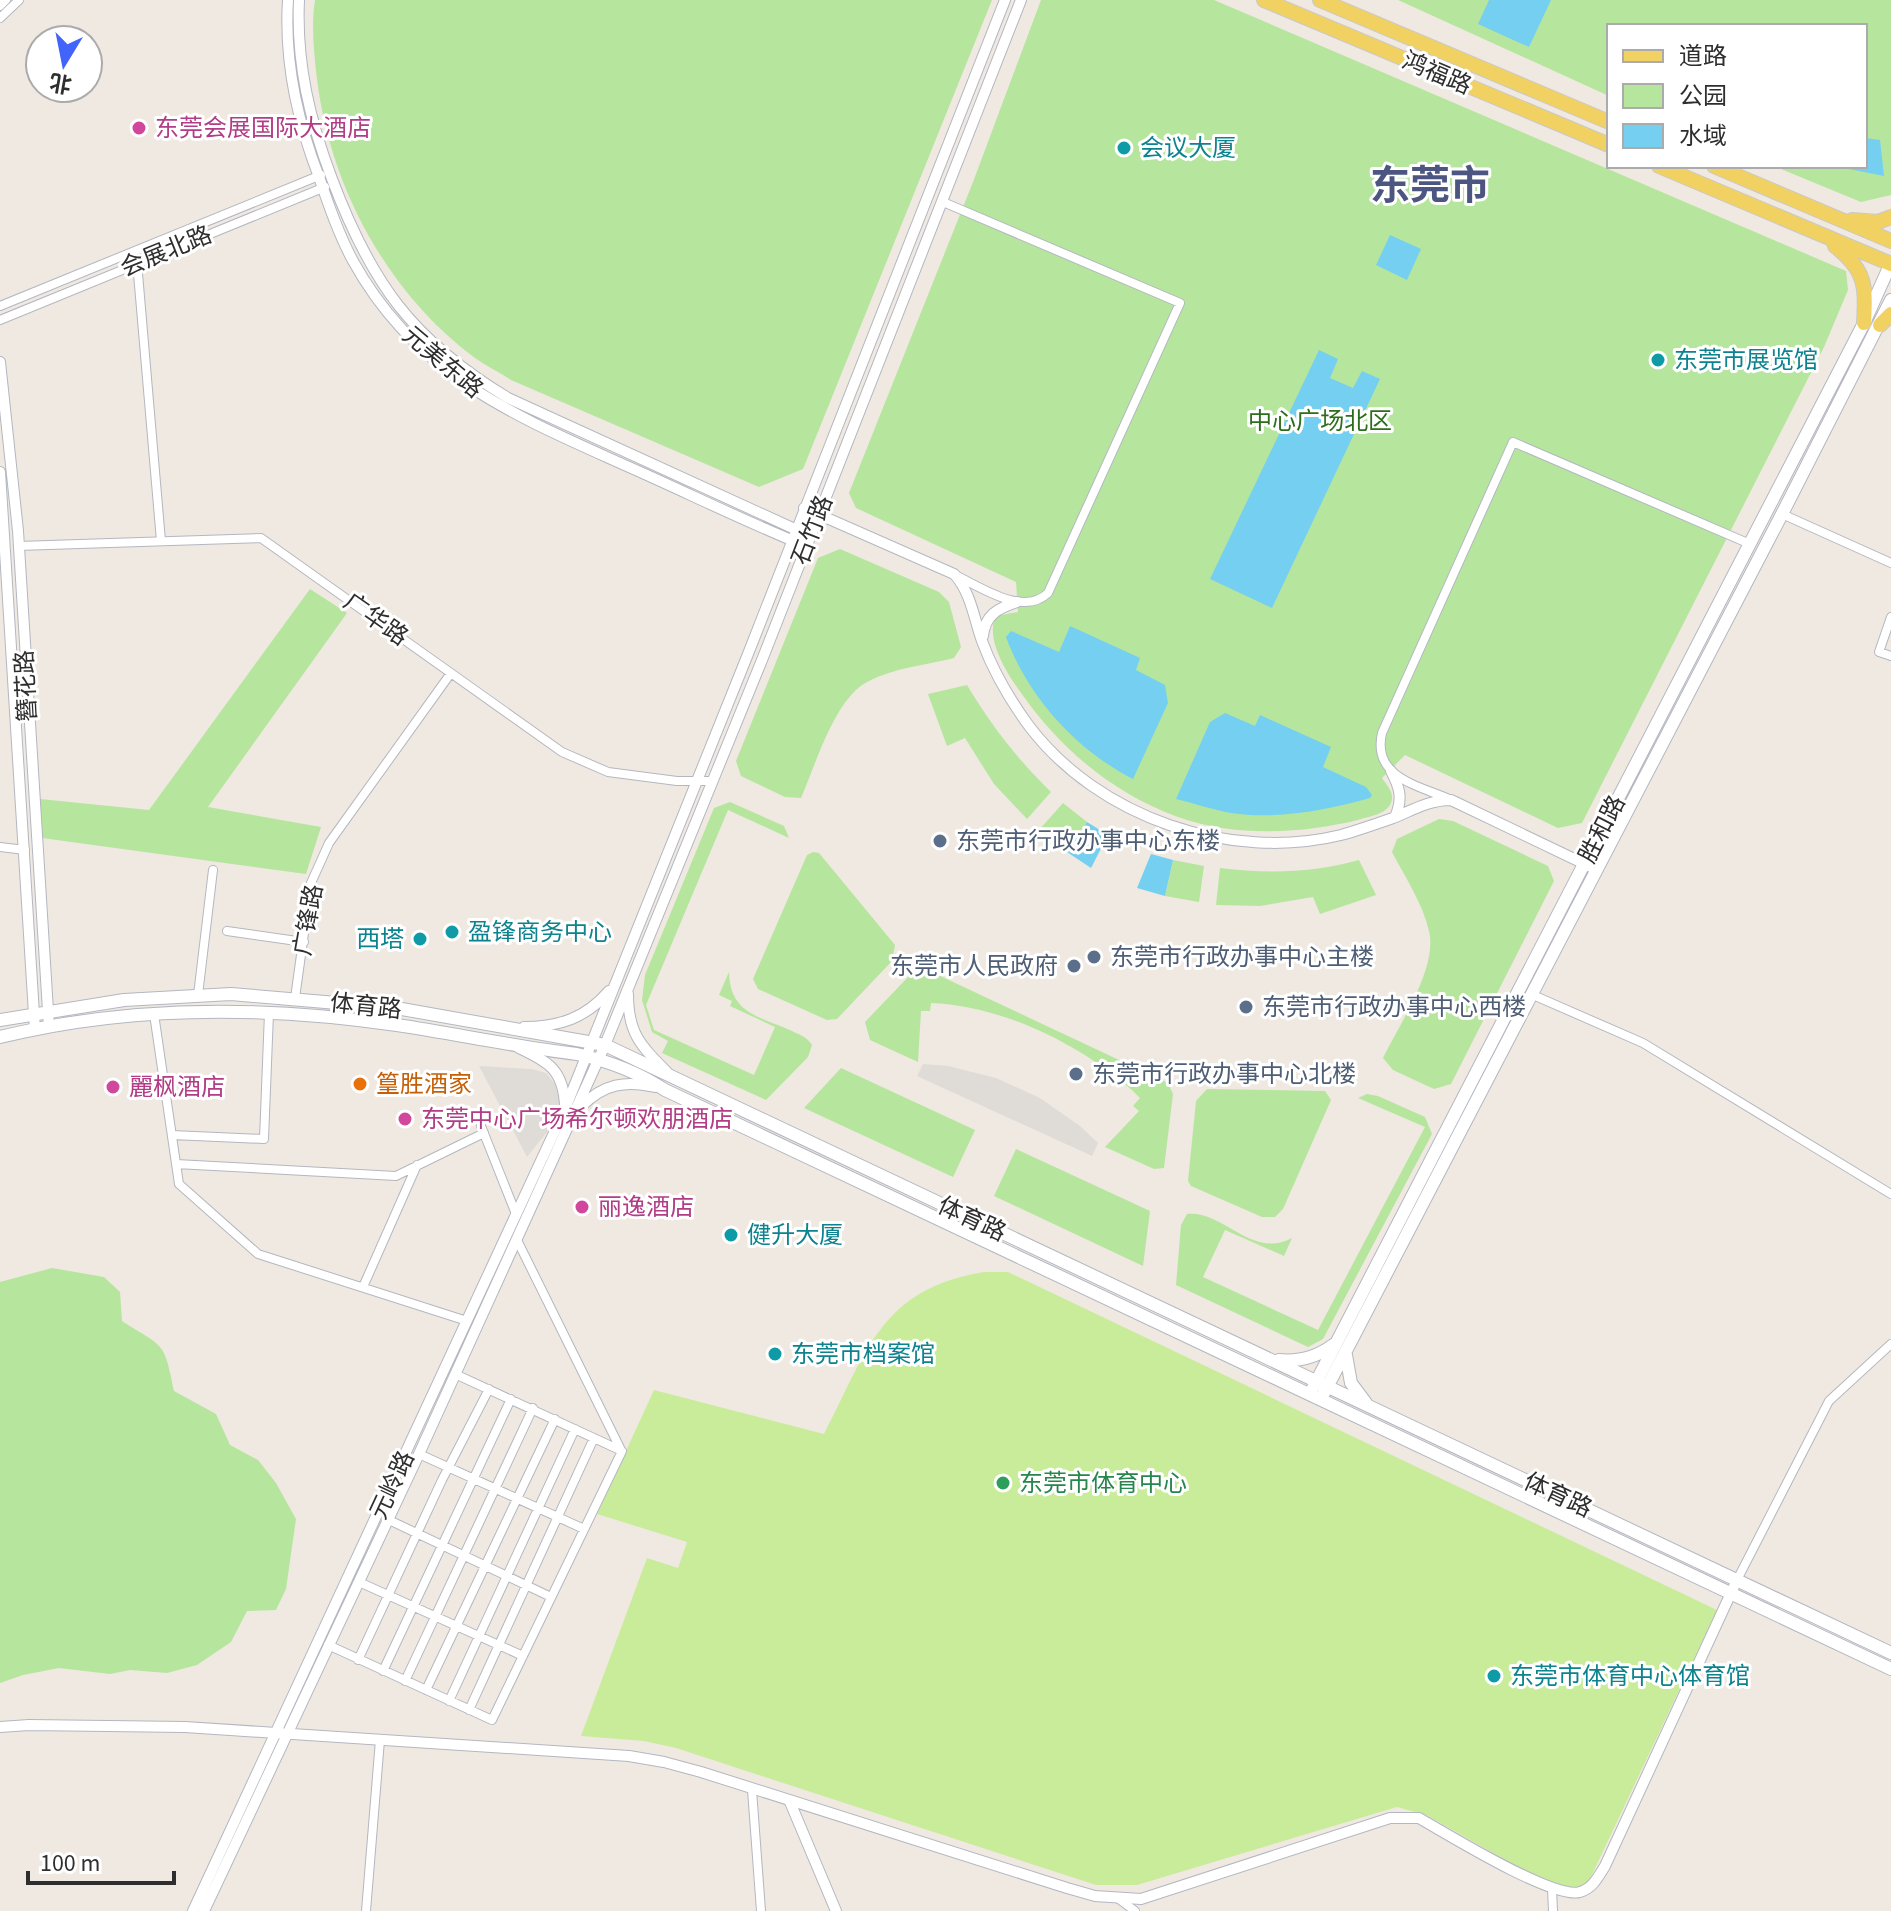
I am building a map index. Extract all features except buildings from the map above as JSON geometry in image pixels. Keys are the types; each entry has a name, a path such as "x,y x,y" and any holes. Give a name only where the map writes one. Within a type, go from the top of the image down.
{"main road":[{"name":"鸿福路","path":"1264,0 1607,144"},
{"name":"鸿福路","path":"1320,0 1607,121"},
{"path":"1664,168 1891,264"},
{"path":"1719,168 1891,241"},
{"path":"1825,213 1878,222 1891,217"},
{"path":"1819,234 1851,259 1863,277 1864,323"},
{"name":"胜和路","path":"1316,1397 1336,1343 1864,323 1891,264"},
{"name":"胜和路","path":"1322,1384 1349,1349 1891,300"},
{"path":"1880,325 1891,314"},
{"name":"体育路","path":"0,1020 124,1000 231,994 396,1008 509,1027 592,1053 1891,1669"},
{"name":"体育路","path":"0,1037 49,1027 154,1014 231,1010 394,1024 506,1043 592,1053 605,1045 1891,1653"},
{"path":"1264,1357 1302,1360 1336,1343"},
{"path":"1349,1349 1346,1357 1351,1383 1361,1398 1375,1409"}],"street":[{"path":"0,6 6,0"},
{"path":"0,18 19,0"},
{"name":"元美东路","path":"288,0 288,53 300,122 328,186 354,262 372,291 410,338 455,378 502,408 808,541"},
{"name":"元美东路","path":"299,0 299,52 323,174"},
{"name":"石竹路","path":"592,1053 615,983 1005,0"},
{"name":"石竹路","path":"605,1045 1021,0"},
{"name":"会展北路","path":"0,306 323,174"},
{"name":"会展北路","path":"0,320 328,186"},
{"path":"943,202 1180,303 1053,585 1036,602 1003,606 989,616 983,642"},
{"path":"137,262 161,541"},
{"name":"簪花路","path":"0,362 11,449 18,546 40,1012 35,1030"},
{"path":"1395,817 1401,801 1400,792 1380,754 1382,733 1513,442 1750,544"},
{"name":"簪花路","path":"0,472 25,850 40,1012"},
{"path":"804,508 1017,602"},
{"path":"1782,514 1891,563"},
{"name":"广华路","path":"18,546 261,538 562,752 590,765 625,774 677,781 712,781"},
{"path":"954,574 966,590 983,642 1007,693 1050,751 1101,792 1141,813 1214,837 1289,842 1337,836 1395,817 1430,801 1451,800"},
{"path":"1891,617 1879,652 1891,656"},
{"name":"广锋路","path":"295,998 311,883 329,843 451,673"},
{"path":"1391,771 1598,870"},
{"path":"0,847 25,850"},
{"path":"198,995 213,870"},
{"path":"227,931 304,942"},
{"path":"509,1027 564,1023 597,1005 615,983"},
{"path":"628,986 629,1022 636,1038 671,1077"},
{"path":"1533,995 1643,1043 1891,1194"},
{"path":"40,1012 49,1027"},
{"path":"172,1135 264,1139 269,1013"},
{"path":"154,1014 179,1184 258,1254 467,1321"},
{"path":"506,1043 553,1067 561,1080 570,1111 617,1084 638,1083 665,1090"},
{"name":"元岭路","path":"193,1911 389,1520 517,1240 592,1053"},
{"name":"元岭路","path":"204,1911 467,1321 516,1214 570,1111"},
{"path":"176,1164 396,1176 483,1129 516,1214"},
{"path":"363,1287 417,1165"},
{"path":"517,1240 622,1451"},
{"path":"0,1727 185,1727 629,1756 664,1762 1067,1888 1119,1899 1141,1899 1381,1820 1406,1816 1419,1818 1552,1889 1578,1893 1590,1888 1605,1866 1730,1593 1829,1401 1891,1344"},
{"path":"455,1374 622,1451"},
{"path":"358,1660 489,1389"},
{"path":"383,1671 511,1399"},
{"path":"405,1681 533,1408"},
{"path":"426,1690 555,1419"},
{"path":"449,1701 575,1429"},
{"path":"469,1710 594,1438"},
{"path":"328,1645 492,1720 622,1451"},
{"path":"419,1454 584,1529"},
{"path":"389,1520 551,1597"},
{"path":"359,1582 523,1656"},
{"path":"366,1911 380,1740"},
{"path":"752,1790 761,1911"},
{"path":"790,1802 836,1911"},
{"path":"1552,1889 1553,1911"},
{"path":"1119,1899 1135,1911"}],"green space":[{"path":"315,0 992,0 803,469 759,487 511,380 475,358 443,332 415,302 368,234 335,159 317,79 313,29"},
{"name":"中心广场北区","path":"1041,0 1214,0 1846,271 1848,290 1824,347 1582,823 1558,828 1405,755 1382,778 1392,796 1388,808 1374,816 1336,825 1268,831 1222,828 1178,817 1154,807 1109,782 1069,749 1051,731 1009,675 995,646 993,627 995,618 1018,612 1016,582 856,508 849,493 973,182"},
{"path":"1398,0 1891,0 1891,195 1861,202 1779,168 1867,168 1867,24 1607,24 1607,95"},
{"path":"840,549 939,592 949,602 961,647 954,658 889,673 857,689 836,716 801,798 785,797 741,776 736,761 818,558"},
{"path":"310,589 347,613 208,807 321,827 306,874 42,838 40,799 149,810"},
{"path":"967,685 1005,741 1051,792 1027,819 994,784 965,738 947,746 928,694"},
{"path":"730,802 784,826 789,838 728,810 646,1005 654,1030 754,1075 775,1027 730,1006 732,1001 719,995 729,972 735,997 748,1012 803,1036 812,1045 808,1057 766,1100 662,1053 668,1041 652,1032 642,1000 645,975 714,808"},
{"path":"1063,803 1087,822 1067,852 1039,830"},
{"path":"1439,819 1453,821 1548,866 1554,881 1451,1084 1434,1089 1393,1070 1383,1058 1423,979 1430,946 1423,911 1392,852 1397,839"},
{"path":"819,853 895,945 892,961 837,1019 827,1020 758,989 753,979 807,855"},
{"path":"1173,860 1204,866 1199,902 1165,896"},
{"path":"1359,860 1376,895 1320,914 1313,897 1260,906 1216,905 1220,868 1290,871"},
{"path":"918,972 936,974 1168,1083 1173,1094 1164,1168 1154,1169 1105,1147 1139,1111 1133,1106 1140,1098 1089,1058 1039,1030 985,1011 931,1003 930,1011 921,1011 918,1062 870,1040 865,1022 910,975"},
{"path":"841,1068 975,1130 953,1177 804,1108"},
{"path":"1207,1089 1325,1091 1331,1100 1283,1209 1275,1217 1262,1217 1191,1186 1188,1181 1196,1101"},
{"path":"1367,1094 1425,1117 1432,1134 1323,1339 1308,1347 1176,1285 1181,1225 1187,1214 1213,1219 1264,1243 1278,1243 1292,1238 1284,1256 1225,1230 1203,1277 1318,1330 1425,1127 1358,1098"},
{"path":"1016,1149 1150,1211 1143,1266 994,1196"},
{"path":"52,1268 104,1277 120,1292 122,1321 160,1347 168,1362 174,1391 216,1414 230,1445 258,1460 276,1483 296,1519 286,1589 276,1610 247,1611 231,1642 197,1665 167,1673 130,1670 110,1674 59,1668 0,1683 0,1282"},
{"name":"东莞市体育中心","path":"984,1272 1008,1272 1717,1610 1589,1881 1578,1888 1555,1888 1426,1815 1397,1807 1137,1885 1096,1885 676,1748 644,1741 581,1736 647,1558 678,1568 687,1542 597,1514 654,1390 824,1434 866,1351 899,1309 921,1293 949,1280"}],"shaded area":[{"path":"923,1064 948,1066 996,1078 1040,1098 1098,1143 1092,1156 917,1076"},
{"path":"479,1066 532,1069 546,1073 555,1084 560,1103 551,1127 527,1157"}],"water":[{"path":"1489,0 1551,0 1529,47 1478,24"},
{"path":"1867,138 1880,140 1884,176 1844,168 1867,168"},
{"path":"1390,235 1421,249 1407,280 1376,265"},
{"path":"1319,350 1338,359 1330,378 1353,388 1362,371 1380,379 1272,608 1210,579"},
{"path":"1070,626 1140,658 1136,670 1165,685 1168,703 1133,779 1092,753 1056,720 1027,680 1006,637 1011,631 1059,652"},
{"path":"1225,713 1255,726 1260,715 1331,747 1323,767 1366,787 1372,795 1319,810 1266,815 1231,813 1176,799 1210,722"},
{"path":"1087,822 1108,835 1091,868 1067,852"},
{"path":"1151,854 1173,860 1165,896 1137,888"}],"place":[{"name":"东莞会展国际大酒店","path":"139,128"},
{"name":"会议大厦","path":"1124,148"},
{"name":"东莞市展览馆","path":"1658,360"},
{"name":"东莞市行政办事中心东楼","path":"940,841"},
{"name":"盈锋商务中心","path":"452,932"},
{"name":"西塔","path":"420,939"},
{"name":"东莞市行政办事中心主楼","path":"1094,957"},
{"name":"东莞市人民政府","path":"1074,966"},
{"name":"东莞市行政办事中心西楼","path":"1246,1007"},
{"name":"东莞市行政办事中心北楼","path":"1076,1074"},
{"name":"篁胜酒家","path":"360,1084"},
{"name":"麗枫酒店","path":"113,1087"},
{"name":"东莞中心广场希尔顿欢朋酒店","path":"405,1119"},
{"name":"丽逸酒店","path":"582,1207"},
{"name":"健升大厦","path":"731,1235"},
{"name":"东莞市档案馆","path":"775,1354"},
{"name":"东莞市体育中心","path":"1003,1483"},
{"name":"东莞市体育中心体育馆","path":"1494,1676"}],"district":[{"name":"东莞市","path":"1430,185"}]}
